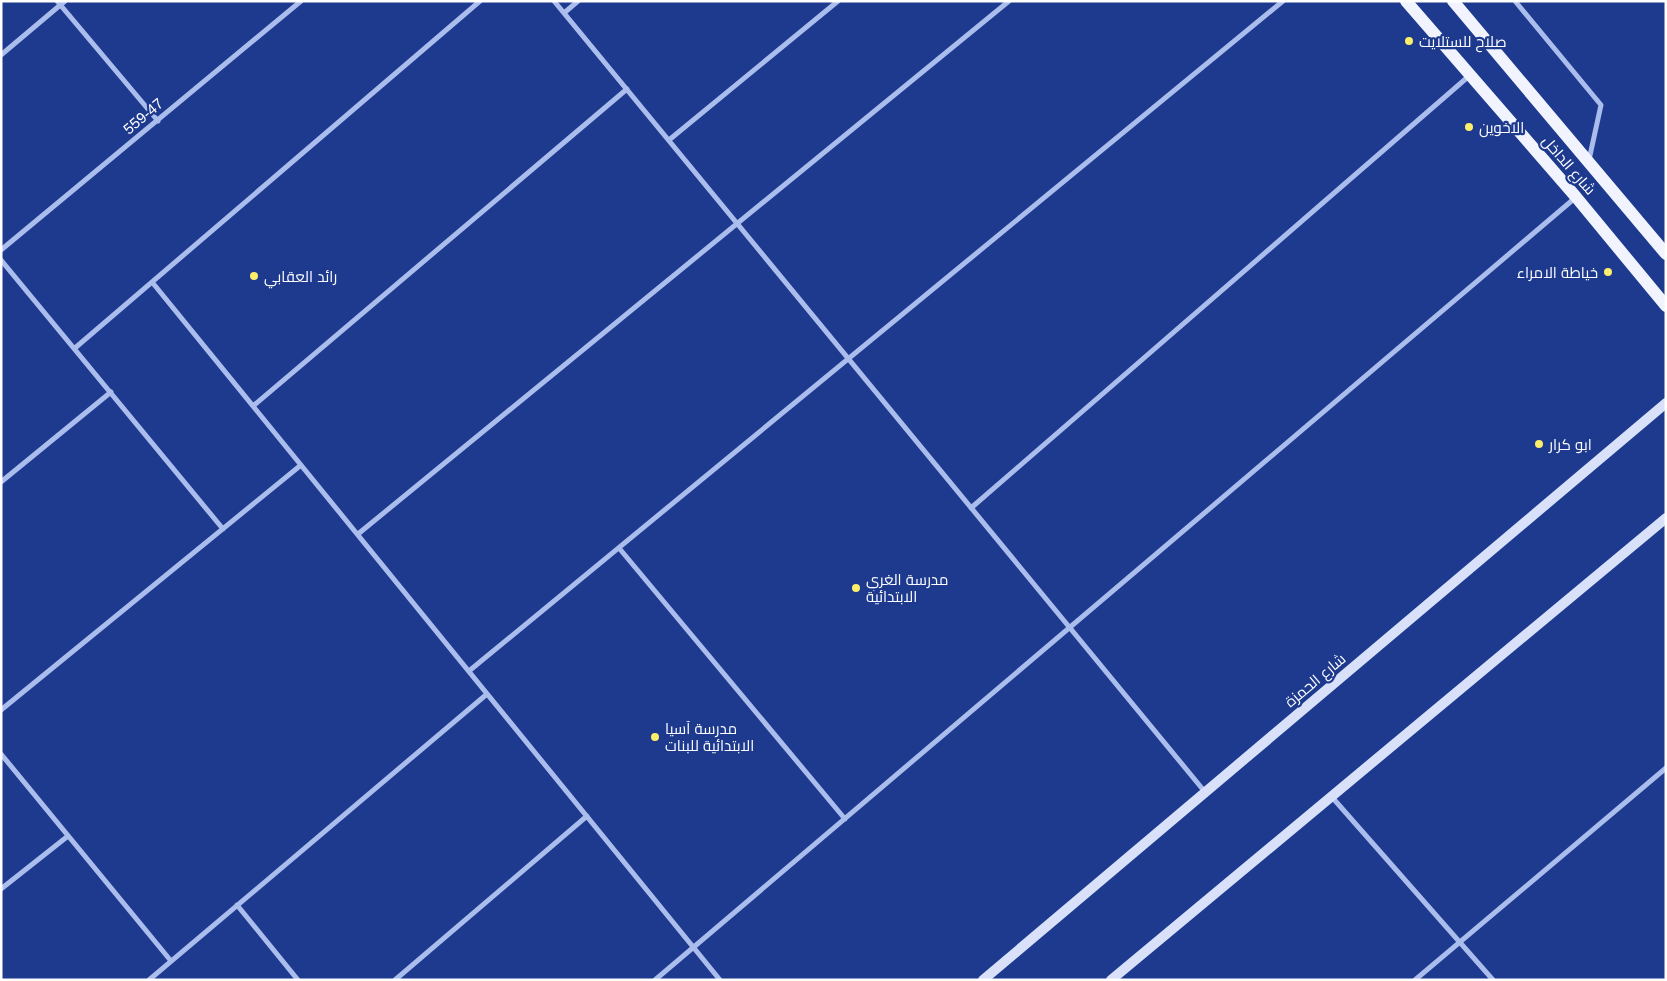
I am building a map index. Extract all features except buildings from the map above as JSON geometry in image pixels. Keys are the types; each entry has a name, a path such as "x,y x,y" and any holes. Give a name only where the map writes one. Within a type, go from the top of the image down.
{"main road":[{"name":"شارع الداخل","path":"1406,1 1576,197 1666,306"},
{"name":"شارع الداخل","path":"1453,1 1666,254"}],"street":[{"name":"559-47","path":"1,250 301,1"},
{"path":"75,348 480,1"},
{"path":"554,1 1205,792"},
{"path":"564,13 578,1"},
{"path":"669,140 838,1"},
{"path":"358,534 1009,1"},
{"path":"469,671 1283,1"},
{"path":"1515,1 1601,105 1589,163"},
{"path":"1,55 61,2 158,121"},
{"path":"971,508 1470,75"},
{"path":"253,406 627,89"},
{"path":"655,980 1576,197"},
{"path":"1,260 223,529"},
{"path":"152,282 720,980"},
{"path":"1,482 111,392"},
{"name":"شارع الحمزة","path":"983,980 1666,403"},
{"path":"1,710 301,465"},
{"path":"1111,980 1666,518"},
{"path":"618,548 845,819"},
{"path":"149,980 487,694"},
{"path":"1,754 171,961"},
{"path":"1414,980 1666,768"},
{"path":"1331,796 1492,980"},
{"path":"395,980 587,816"},
{"path":"1,889 68,836"},
{"path":"237,905 298,980"}],"place":[{"name":"صلاح للستلايت","path":"1409,41"},
{"name":"الاخوين","path":"1469,127"},
{"name":"خياطة الامراء","path":"1608,272"},
{"name":"رائد العقابي","path":"254,276"},
{"name":"ابو كرار","path":"1539,444"},
{"name":"مدرسة الغري الابتدائية","path":"856,588"},
{"name":"مدرسة آسيا الابتدائية للبنات","path":"655,737"}]}
